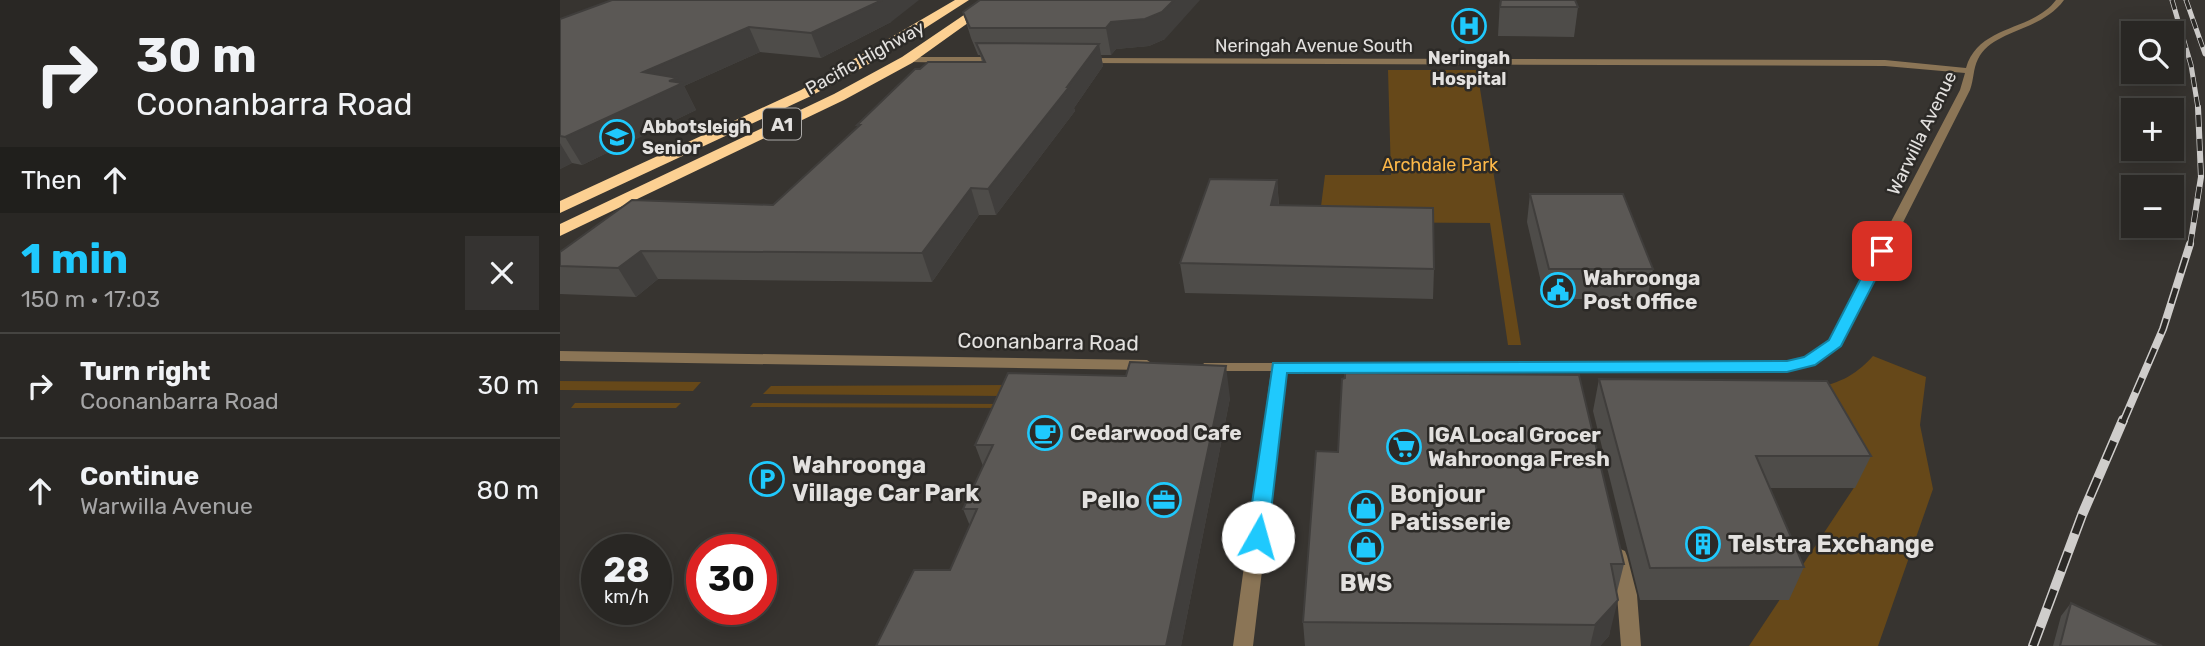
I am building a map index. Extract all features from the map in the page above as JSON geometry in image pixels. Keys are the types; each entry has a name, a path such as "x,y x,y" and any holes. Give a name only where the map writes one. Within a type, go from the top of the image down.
{"highway":[{"name":"Pacific Highway","path":"560,208 806,93 963,0"},
{"name":"Pacific Highway","path":"560,230 839,97 907,60 994,0"}],"street":[{"name":"Warwilla Avenue","path":"1279,367 1574,376 1787,367 1810,361 1835,343 1965,90 1974,58 1990,41 2053,10 2060,0"},
{"path":"907,60 1010,60"},
{"name":"Neringah Avenue South","path":"1078,60 1885,63 1972,71"},
{"name":"Coonanbarra Road","path":"560,356 1169,365"},
{"path":"1196,366 1279,367 1243,646"},
{"path":"1615,543 1627,595 1631,646"}],"green space":[{"name":"Archdale Park","path":"1388,70 1477,70 1521,345 1508,345 1490,223 1319,222 1325,175 1391,175"},
{"path":"1873,356 1926,377 1920,425 1933,489 1878,646 1749,646 1855,486 1809,390 1844,379 1859,370"},
{"path":"560,381 701,382 693,391 560,390"},
{"path":"1011,385 1003,396 763,394 771,386"},
{"path":"575,403 681,403 676,408 571,408"},
{"path":"753,403 1009,404 1006,408 750,407"}],"building":[{"path":"612,0 882,0 811,33 749,27 643,72 678,78 669,81 683,83 565,137 560,136 560,19"},
{"path":"980,0 1174,0 1162,12 1145,19 1111,22 1106,28 970,28 963,12"},
{"path":"1501,0 1575,0 1578,7 1500,7"},
{"path":"976,43 1099,44 1069,87 988,189 971,188 922,253 641,251 618,268 560,266 560,252 632,200 773,205 860,125 857,125 915,69 920,69 928,62 985,62"},
{"path":"1210,179 1277,180 1271,205 1433,208 1434,269 1180,263"},
{"path":"1530,194 1623,194 1653,269 1549,269"},
{"path":"1130,362 1226,366 1166,646 876,646 914,570 950,570 977,509 963,509 993,445 975,445 1008,373 1126,376"},
{"path":"1345,373 1579,375 1624,564 1611,564 1618,600 1595,625 1303,622 1316,451 1338,452 1342,379 1345,378"},
{"name":"Telstra Exchange","path":"1599,379 1827,381 1871,456 1756,456 1804,567 1650,568"},
{"path":"2071,603 2162,646 2060,646"}],"railway":[{"path":"2172,0 2191,65 2198,108"},
{"path":"2186,0 2205,54"},
{"path":"2190,246 2201,177 2198,107"},
{"path":"2123,422 2163,329 2190,244"},
{"path":"2033,646 2082,515 2123,420"}],"place":[{"name":"Neringah Hospital","path":"1469,26"},
{"name":"Abbotsleigh Senior","path":"617,137"},
{"name":"Wahroonga Post Office","path":"1558,290"},
{"name":"Cedarwood Cafe","path":"1045,433"},
{"name":"IGA Local Grocer Wahroonga Fresh","path":"1404,447"},
{"name":"Wahroonga Village Car Park","path":"767,479"},
{"name":"Pello","path":"1164,500"},
{"name":"Bonjour Patisserie","path":"1366,508"},
{"name":"Telstra Exchange","path":"1703,544"},
{"name":"BWS","path":"1366,547"}],"route":[{"path":"1258,537 1279,367 1787,367 1810,361 1835,343 1882,251"}]}
